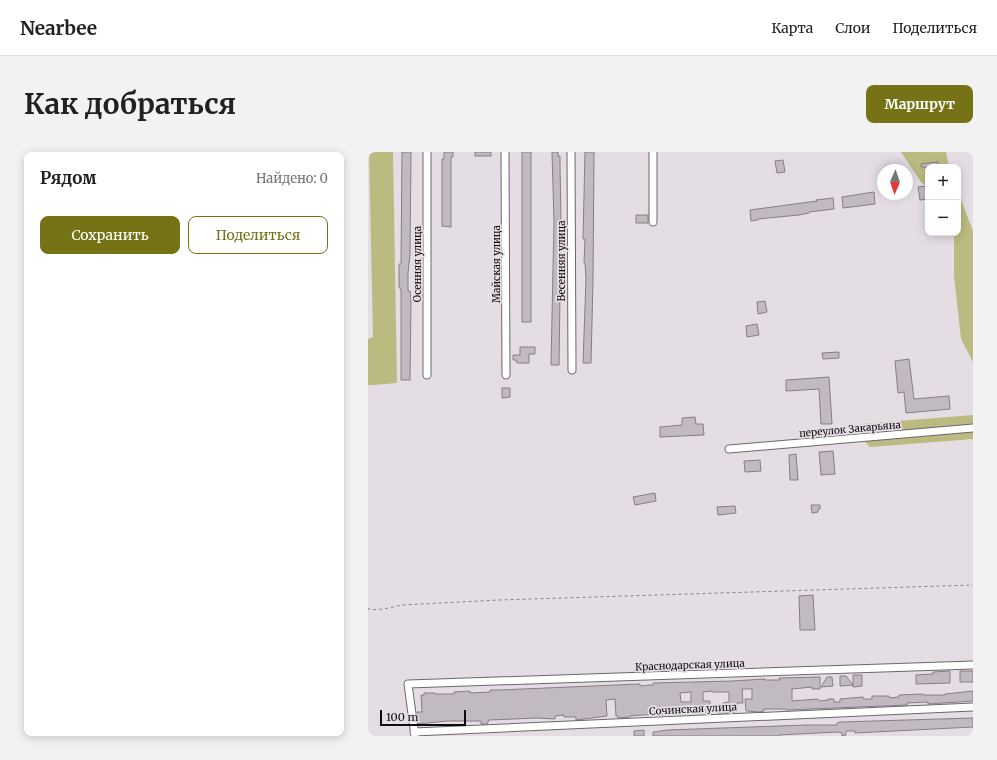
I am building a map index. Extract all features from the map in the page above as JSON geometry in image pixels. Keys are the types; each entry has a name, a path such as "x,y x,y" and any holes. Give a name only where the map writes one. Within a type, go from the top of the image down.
{"street":[{"name":"Осенняя улица","path":"426,152 427,375"},
{"name":"Майская улица","path":"505,152 506,375"},
{"name":"Весенняя улица","path":"571,152 572,370"},
{"path":"653,152 653,222"},
{"name":"переулок Закарьяна","path":"729,449 973,428"},
{"name":"Краснодарская улица","path":"414,734 408,684 973,665"},
{"name":"Сочинская улица","path":"414,734 973,707"}],"path":[{"path":"368,608 370,610 402,606 499,600 973,586"}],"shaded area":[{"path":"369,152 393,152 397,383 373,385 368,385 368,339 373,337"},
{"path":"901,152 946,152 948,164 925,164 925,185 913,170 913,164 909,164"},
{"path":"961,200 973,231 973,362 961,339 954,276 954,236 961,236"},
{"path":"973,415 973,439 870,447 865,442 862,424"}],"building":[{"path":"402,152 411,152 410,254 408,273 408,291 410,291 411,298 410,380 401,380 401,288 399,288 399,264 401,264"},
{"path":"444,152 453,152 453,157 451,157 451,227 442,226 442,159 444,159"},
{"path":"475,152 491,152 491,156 475,156"},
{"path":"522,152 531,152 531,322 522,322"},
{"path":"552,152 558,152 558,156 560,156 561,223 559,365 551,365 554,221"},
{"path":"585,152 594,152 591,363 583,363 586,279 584,263 585,239 583,239"},
{"path":"783,160 785,172 777,173 775,161"},
{"path":"938,162 938,164 925,164 925,167 921,167 921,164"},
{"path":"925,186 925,199 920,200 918,187"},
{"path":"874,192 875,204 843,208 842,197"},
{"path":"833,198 834,209 751,221 750,210"},
{"path":"636,215 648,215 648,223 636,223"},
{"path":"765,301 767,312 758,314 757,302"},
{"path":"757,324 759,335 747,337 746,326"},
{"path":"520,347 535,347 535,354 529,354 529,363 517,363 516,360 513,360 513,355 520,355"},
{"path":"839,352 839,358 823,359 822,353"},
{"path":"909,359 914,399 949,396 950,409 906,413 904,392 898,393 895,361"},
{"path":"829,377 832,424 821,424 819,389 786,391 786,380"},
{"path":"502,388 510,388 510,397 502,398"},
{"path":"695,417 696,424 703,424 704,435 660,437 660,427 682,425 682,418"},
{"path":"833,451 835,474 821,475 819,452"},
{"path":"796,454 798,480 790,480 789,455"},
{"path":"760,460 761,471 745,472 744,461"},
{"path":"655,493 656,501 635,505 633,497"},
{"path":"811,505 820,505 818,512 812,513"},
{"path":"735,506 736,513 718,515 717,507"},
{"path":"813,595 815,630 800,630 799,596"},
{"path":"950,671 950,683 916,684 916,675"},
{"path":"960,671 973,671 973,682 960,682"},
{"path":"853,675 862,675 862,686 853,687"},
{"path":"840,676 846,676 853,685 840,686"},
{"path":"820,677 820,689 812,689 812,687 792,689 792,701 818,699 819,701 834,699 834,702 840,702 840,699 863,697 863,699 872,699 872,696 889,696 890,698 899,697 899,695 945,695 973,691 973,701 786,710 764,709 764,711 760,712 746,711 745,699 752,699 752,689 742,689 743,703 737,703 737,711 734,711 734,713 718,712 642,715 618,718 618,716 616,716 615,699 606,700 607,716 576,720 576,717 564,717 564,715 555,716 555,719 537,718 489,720 487,724 481,724 481,721 447,721 418,724 417,717 417,712 422,712 421,695 424,695 424,693 454,694 454,692 470,691 470,693 490,692 490,690 640,684 640,686 653,685 653,683 765,679 780,680 779,678","holes":["691,692 691,702 681,702 680,693","703,692 729,692 729,702 723,703 723,705 710,705 710,701 703,701"]},
{"path":"827,677 832,677 833,686 821,687"},
{"path":"973,718 973,727 855,733 855,731 846,731 846,735 842,736 842,733 837,732 779,736 653,736 653,732 668,730 837,725 837,723 840,722"},
{"path":"644,730 644,736 634,736 634,731"}]}
